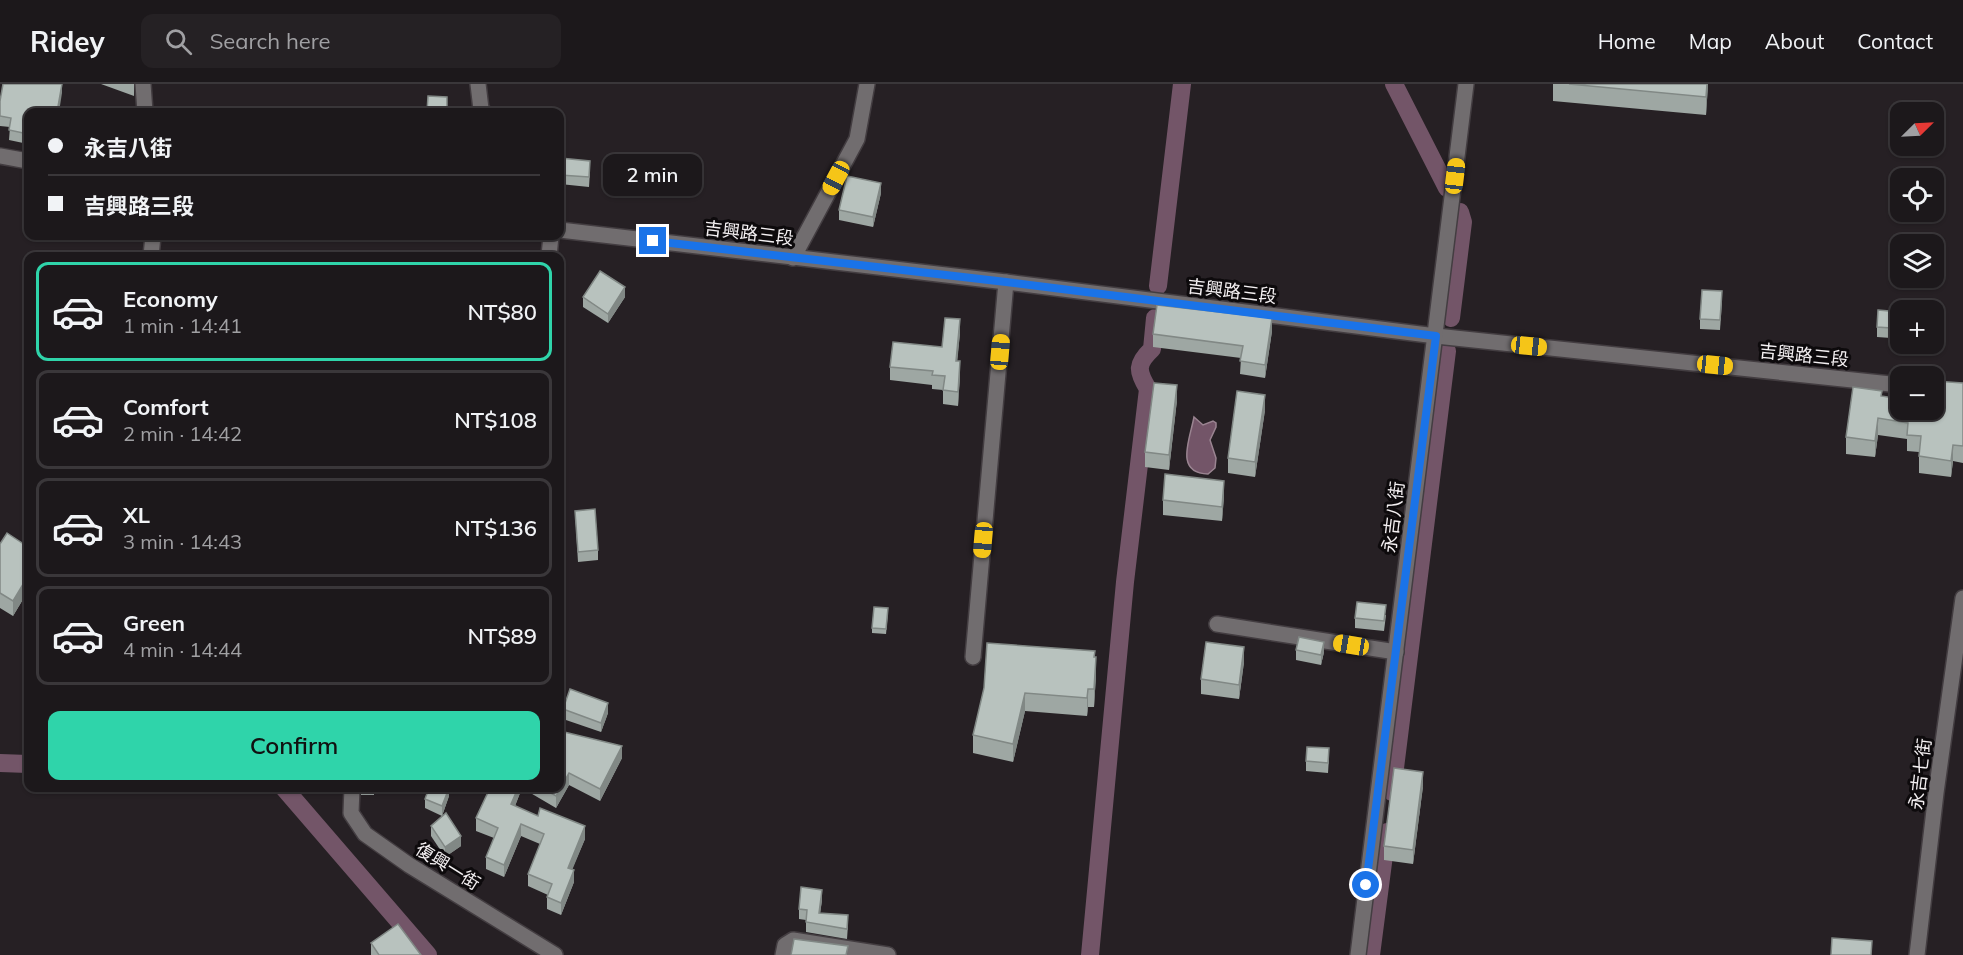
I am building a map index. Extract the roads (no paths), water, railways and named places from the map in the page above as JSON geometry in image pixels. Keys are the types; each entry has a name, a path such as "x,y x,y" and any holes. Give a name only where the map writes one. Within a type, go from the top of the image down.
{"street":[{"path":"143,84 146,108"},
{"path":"478,84 481,108"},
{"path":"793,258 857,138 867,84"},
{"name":"永吉八街","path":"1358,955 1466,84"},
{"path":"0,156 24,160"},
{"name":"吉興路三段","path":"564,230 1006,282 1436,336 1890,384"},
{"path":"973,657 1006,282"},
{"name":"永吉七街","path":"1917,955 1936,793 1963,598"},
{"path":"1217,624 1396,652"},
{"name":"復興一街","path":"352,792 351,813 365,834 409,865 555,955"},
{"path":"783,955 785,945 793,940 832,948 888,955"}],"waterway":[{"path":"1158,286 1182,84"},
{"path":"1394,84 1447,188"},
{"path":"1451,318 1463,222 1460,212"},
{"path":"1090,955 1125,582 1148,389 1140,368 1143,359 1152,349 1155,318"},
{"path":"1392,792 1447,351"},
{"path":"0,763 24,764"},
{"path":"287,792 428,955"},
{"path":"1371,955 1387,832"}]}
